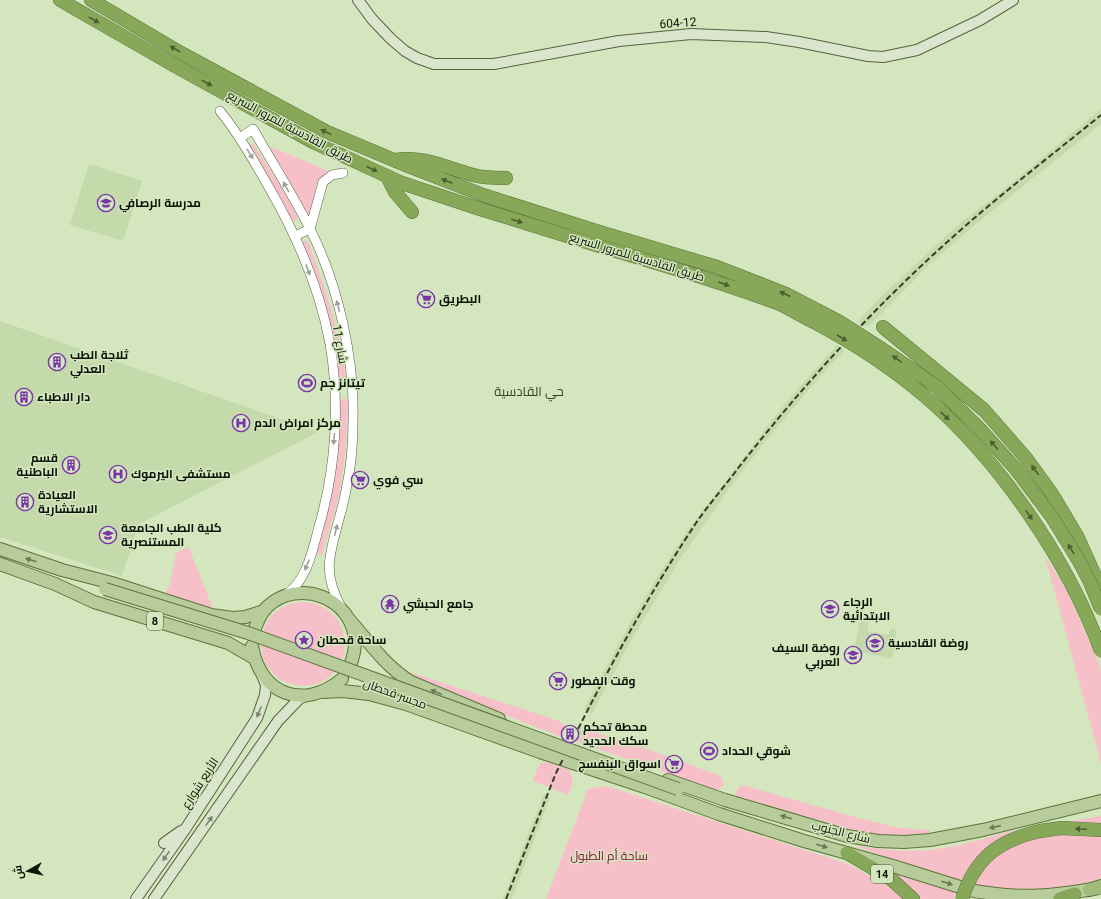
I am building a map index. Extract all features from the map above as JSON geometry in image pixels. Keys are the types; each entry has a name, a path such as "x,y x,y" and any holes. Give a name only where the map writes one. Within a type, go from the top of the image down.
{"highway":[{"name":"طريق القادسية للمرور السريع","path":"60,0 175,66 315,143 402,183 480,209 714,281 782,305 827,329 872,356 926,397 962,433 1004,479 1060,563 1085,612 1101,651"},
{"name":"طريق القادسية للمرور السريع","path":"91,0 181,53 327,132 393,160 483,195 717,267 786,294 838,321 882,348 936,386 977,426 1014,468 1052,517 1082,568 1101,609"},
{"path":"393,160 407,158 421,159 473,175 491,178 506,178"},
{"path":"387,176 400,199 412,212"},
{"path":"883,326 984,410 1026,458 1052,494 1077,536 1101,589"},
{"path":"963,892 975,870 993,850 1021,835 1061,828 1101,830"},
{"name":"14","path":"847,853 891,879 913,899"},
{"path":"1060,899 1075,894"}],"main road":[{"name":"604-12","path":"358,0 372,19 405,51 417,58 434,64 494,64 619,41 692,34 766,37 868,56 883,57 917,50 980,20 1012,0"},
{"name":"8","path":"0,550 220,617 245,617 264,611"},
{"name":"8","path":"0,564 55,584 94,602 253,652 262,675"},
{"name":"مجسر قحطان","path":"62,570 104,593 266,647 494,730 677,791 735,803"},
{"name":"مجسر قحطان","path":"55,584 104,593"},
{"path":"254,631 257,621 264,611 273,602 285,596 300,592 315,594 329,599 345,613 390,666 411,682 506,721 632,768 735,803"},
{"path":"345,613 353,630 355,642 354,654 350,666"},
{"path":"262,675 276,688 295,695 305,696"},
{"name":"الأربع شوارع","path":"136,899 186,828 257,718 265,695 266,686 262,675"},
{"path":"323,692 333,687 342,679"},
{"path":"154,899 278,721 299,699 323,692 343,691 369,694 406,704 732,818"},
{"name":"مجسر قحطان","path":"677,791 732,818"},
{"name":"شارع الجنوب","path":"735,803 846,836 878,841 904,842 930,840 1020,822 1101,802"},
{"name":"شارع الجنوب","path":"1020,822 1101,810"},
{"name":"شارع الجنوب","path":"732,818 893,866 963,892 1031,899 1075,894 1097,888"},
{"path":"164,843 186,828"},
{"path":"183,859 197,853"}],"street":[{"name":"شارع 11","path":"220,111 240,138 274,195 295,236 320,305 330,344 335,393 335,427 331,470 324,510 308,565 294,588 285,596"},
{"name":"شارع 11","path":"240,138 253,129 310,229 327,267 348,349 353,392 353,421 349,476 330,557 331,580 345,613"},
{"path":"295,236 310,229 323,182 332,175 343,173"},
{"path":"335,393 353,392"}],"shaded area":[{"path":"1101,109 1101,124 977,223 933,261 868,327 858,321 886,292 959,224 1007,187"},
{"name":"مدرسة الرصافي","path":"89,164 142,181 123,241 70,225"},
{"name":"مستشفى اليرموك","path":"0,321 318,432 139,524 122,576 0,537"},
{"path":"837,345 845,350 824,372 768,438 731,486 677,564 633,637 592,714 584,709 636,612 687,531 784,405"},
{"name":"روضة القادسية","path":"861,613 870,615 867,631 889,635 890,629 897,630 892,658 854,651"},
{"path":"576,727 584,730 578,742 571,739"},
{"path":"544,794 550,797 512,899 503,899"}],"green space":[{"path":"252,142 292,205 297,220 294,221 289,217 271,182 248,145"},
{"path":"269,146 328,171 316,185 309,219"},
{"path":"304,241 308,242 321,277 337,330 347,385 344,389 340,388 338,385 301,244"},
{"path":"345,398 348,402 346,444 340,492 322,555 316,553 335,468 340,428 340,401"},
{"path":"187,547 189,548 214,611 164,596 170,584 176,553"},
{"path":"1045,556 1067,591 1101,671 1101,763"},
{"path":"303,602 319,605 333,614 342,628 345,644 342,660 333,674 319,683 303,686 287,683 273,674 264,660 261,644 264,628 273,614 287,605"},
{"path":"403,671 559,721 565,726 561,737 421,682"},
{"path":"584,730 622,740 721,776 724,785 716,790 578,742"},
{"path":"548,762 570,770 573,781 568,795 533,781 537,769 541,763"},
{"path":"742,785 899,828 929,830 929,834 902,838 871,835 735,796 738,788"},
{"name":"ساحة أم الطبول","path":"603,786 848,864 890,887 902,899 546,899 587,790"},
{"path":"1101,816 1101,826 1044,825"},
{"path":"1017,829 990,844 977,857 959,883 855,846 914,851 940,849 992,837"},
{"path":"1061,833 1101,834 1101,878 1067,888 1040,893 972,887 977,878 990,862 1014,844 1033,837"},
{"path":"894,874 904,875 956,892 954,899 921,899"}],"railway":[{"path":"570,745 630,632 696,523 789,406 842,346 897,289 991,204 1101,115"},
{"path":"506,899 556,773 563,759"}],"place":[{"name":"مدرسة الرصافي","path":"106,203"},
{"name":"البطريق","path":"426,299"},
{"name":"ثلاجة الطب العدلي","path":"57,362"},
{"name":"تيتانز جم","path":"307,383"},
{"name":"دار الاطباء","path":"24,397"},
{"name":"مركز امراض الدم","path":"241,423"},
{"name":"قسم الباطنية","path":"71,465"},
{"name":"مستشفى اليرموك","path":"118,474"},
{"name":"سي فوي","path":"360,480"},
{"name":"العيادة الاستشارية","path":"25,502"},
{"name":"كلية الطب الجامعة المستنصرية","path":"108,535"},
{"name":"جامع الحبشي","path":"390,604"},
{"name":"الرجاء الابتدائية","path":"830,609"},
{"name":"ساحة قحطان","path":"304,640"},
{"name":"روضة القادسية","path":"875,643"},
{"name":"روضة السيف العربي","path":"853,655"},
{"name":"وقت الفطور","path":"558,681"},
{"name":"محطة تحكم سكك الحديد","path":"570,734"},
{"name":"شوقي الحداد","path":"709,751"},
{"name":"اسواق البنفسج","path":"674,764"}],"district":[{"name":"حي القادسية","path":"529,391"}]}
